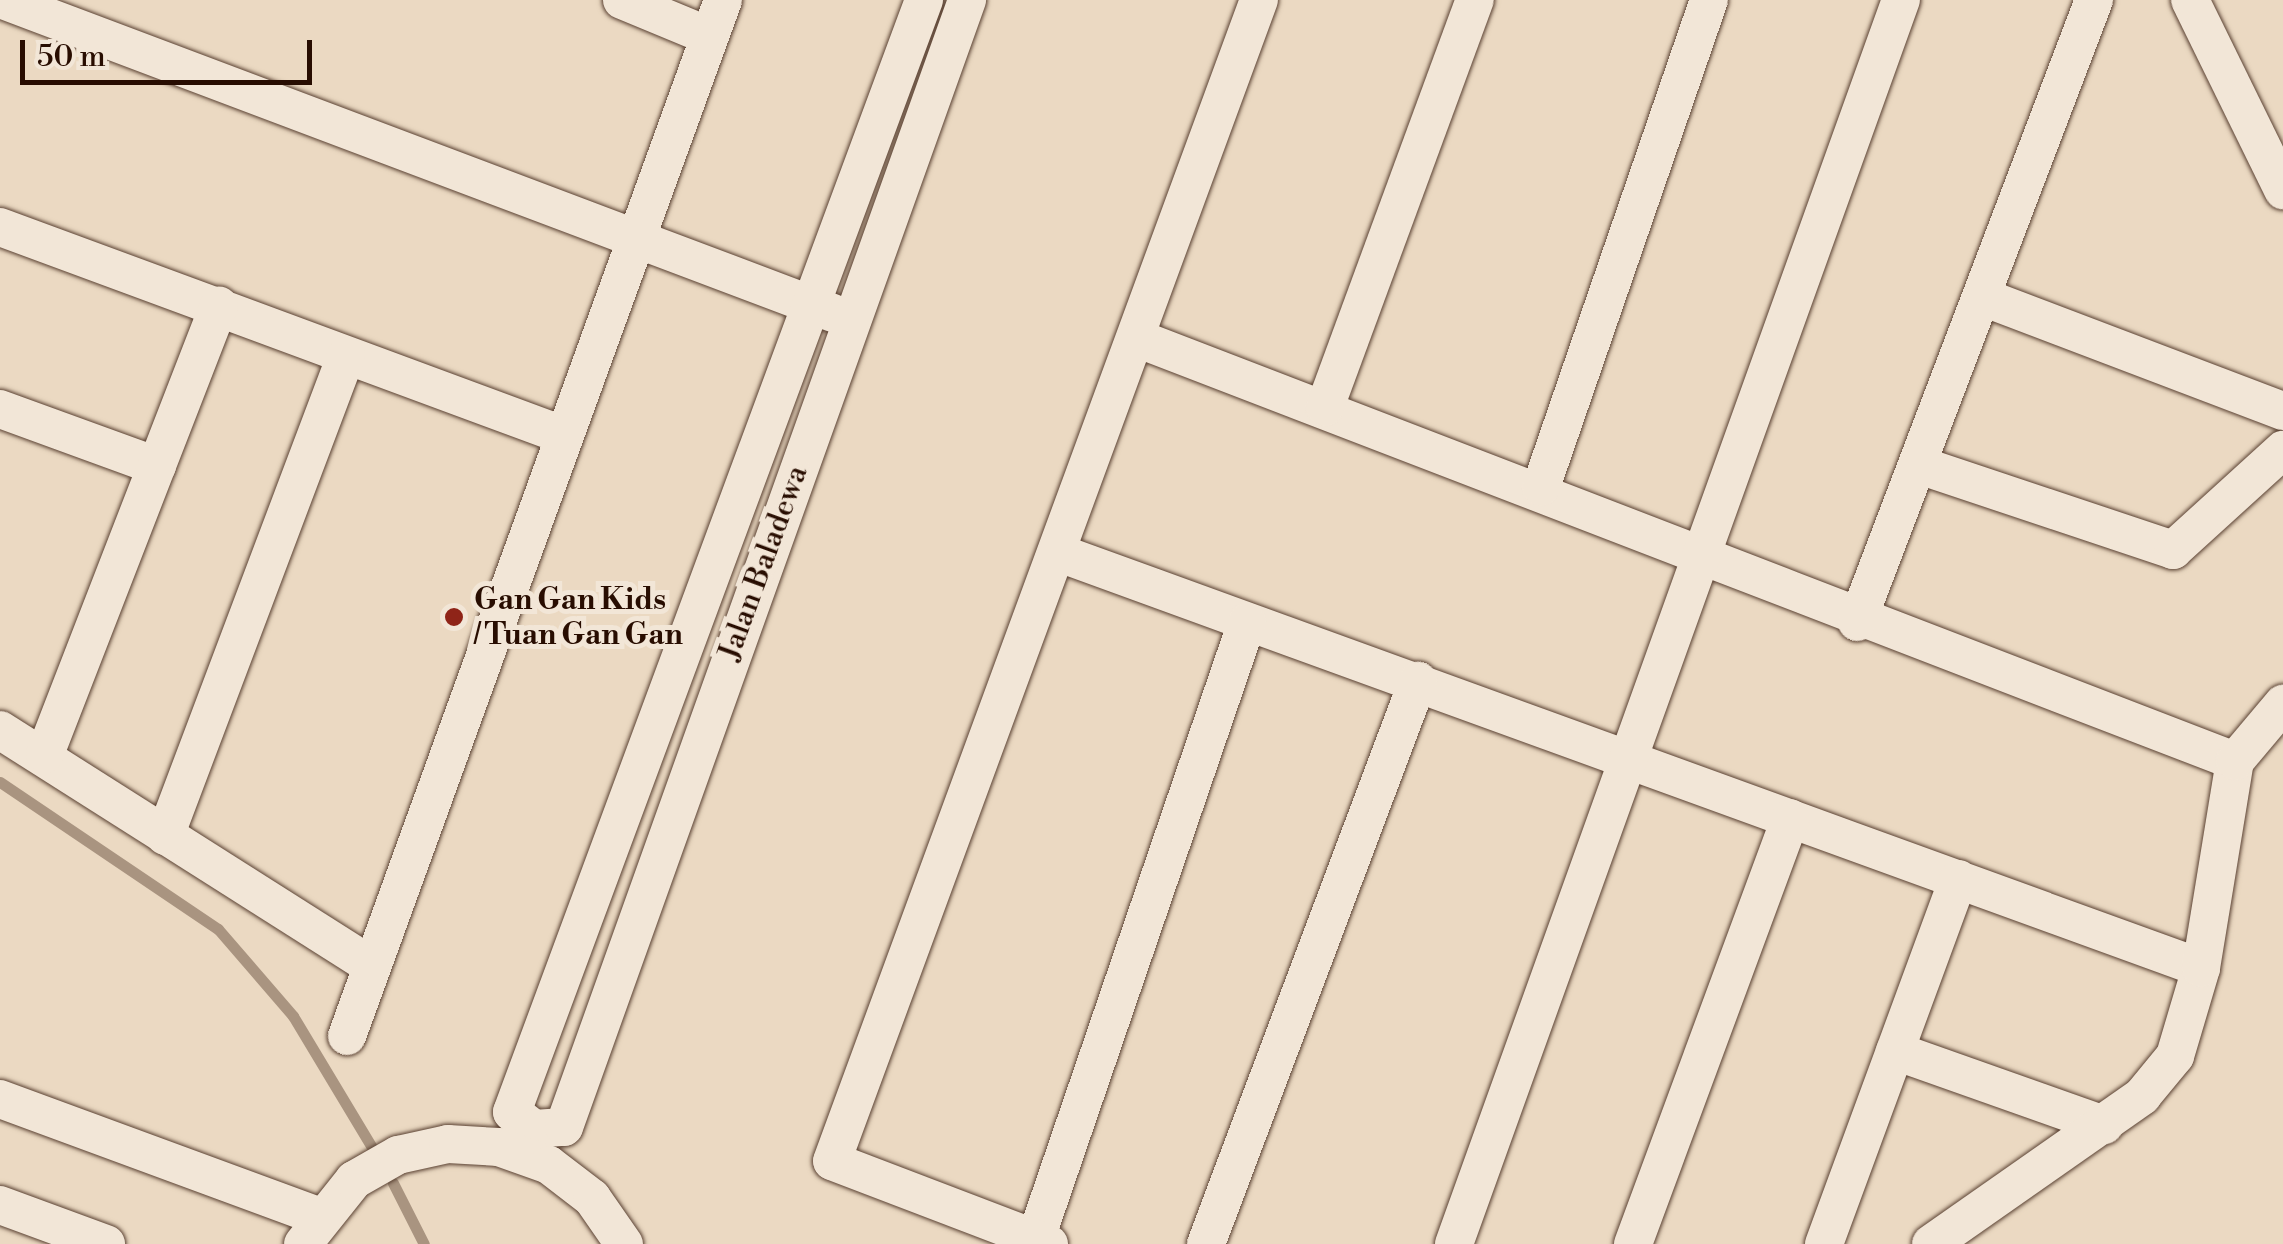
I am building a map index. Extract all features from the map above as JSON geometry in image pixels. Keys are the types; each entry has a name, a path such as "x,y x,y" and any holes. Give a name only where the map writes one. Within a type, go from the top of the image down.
{"street":[{"path":"3,0 851,319"},
{"path":"622,0 709,36"},
{"path":"348,1036 632,238 723,0"},
{"name":"Jalan Baladewa","path":"924,0 512,1112 534,1129 564,1126 967,0"},
{"path":"1247,622 1042,1241 832,1161 1139,339 1259,0"},
{"path":"1325,407 1476,0"},
{"path":"1541,487 1709,0"},
{"path":"1454,1244 1706,554 1901,0"},
{"path":"1857,622 1988,299 2094,0"},
{"path":"2190,0 2283,190"},
{"path":"0,227 563,436"},
{"path":"1988,299 2283,411"},
{"path":"45,754 218,306"},
{"path":"1139,339 1541,487 1706,554 1857,622 2235,761"},
{"path":"165,836 346,356"},
{"path":"0,409 157,466"},
{"path":"1922,466 2173,550 2283,450"},
{"path":"1058,553 1418,680 1628,761 2201,968"},
{"path":"1206,1244 1418,680"},
{"path":"1931,1244 2104,1125 2176,1056 2201,968 2235,761 2283,704"},
{"path":"0,730 45,754 165,836 371,965"},
{"path":"1633,1244 1791,818"},
{"path":"1824,1244 1958,879"},
{"path":"1895,1051 2104,1125"},
{"path":"0,1099 311,1230 354,1180 398,1155 448,1144 499,1147 550,1165 592,1198 624,1244"},
{"path":"0,1205 106,1244"}],"waterway":[{"path":"0,782 218,929 293,1016 371,1146"},
{"path":"393,1183 424,1244"}],"place":[{"name":"Gan Gan Kids / Tuan Gan Gan","path":"454,617"}]}
